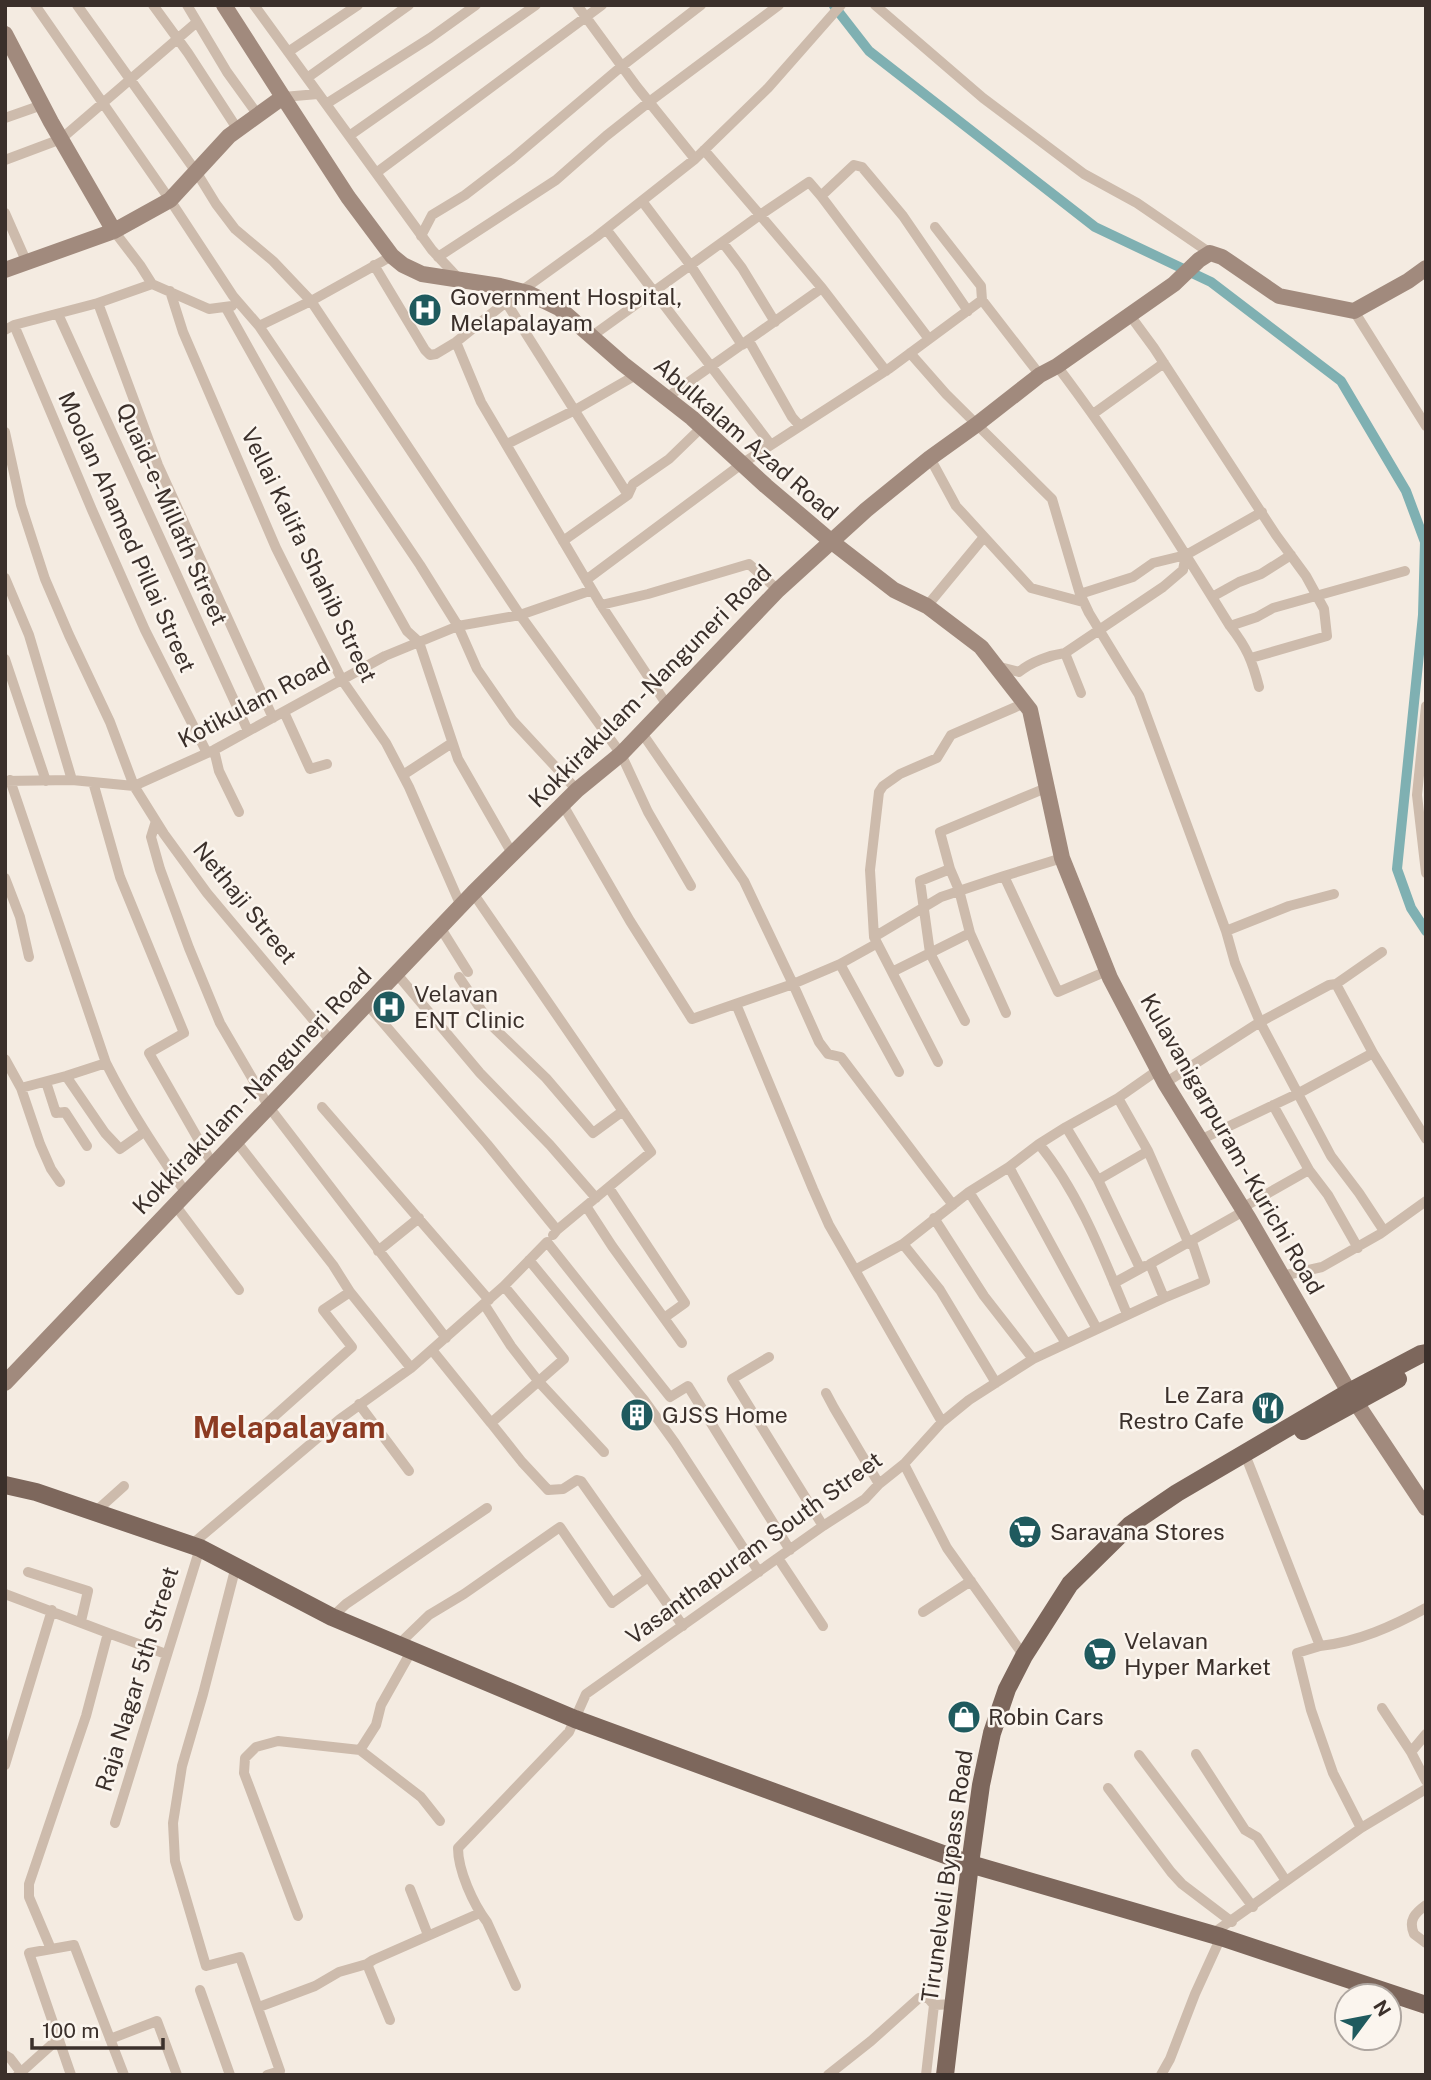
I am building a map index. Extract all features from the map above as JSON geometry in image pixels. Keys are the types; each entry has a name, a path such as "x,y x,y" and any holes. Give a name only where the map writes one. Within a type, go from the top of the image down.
{"main road":[{"name":"Abulkalam Azad Road","path":"224,5 348,197 392,256 422,274 520,291 559,308 636,375 702,427 832,542"},
{"path":"5,34 114,231"},
{"path":"5,270 114,231 170,201 229,136 283,97"},
{"path":"1205,256 1222,257 1279,296 1354,311 1426,268"},
{"name":"Kokkirakulam - Nanguneri Road","path":"5,1383 461,905 578,790 621,754 778,590 866,510 930,458 1040,376 1174,284 1205,256"},
{"name":"Kulavanigarpuram - Kurichi Road","path":"832,542 894,590 927,606 981,646 1030,710 1062,858 1107,971 1161,1077 1243,1209 1352,1397 1426,1508"},
{"name":"Tirunelveli Bypass Road","path":"945,2075 976,1866 981,1785 992,1733 1007,1689 1024,1656 1070,1584 1130,1525 1177,1493 1243,1452 1352,1397 1426,1353"},
{"path":"956,2075 976,1866 1010,1705 1050,1632 1075,1594 1107,1560 1148,1525 1352,1397 1426,1364"},
{"path":"5,1478 36,1492 196,1547 332,1617 575,1719 976,1866 1222,1931 1426,2005"},
{"path":"5,1485 36,1492"}],"street":[{"path":"34,5 239,303 314,405 420,565 458,626 477,668 513,721 578,790"},
{"path":"77,5 235,229 273,261 311,301 520,615 621,754 648,812 691,886"},
{"path":"153,5 238,130"},
{"path":"187,5 227,72 258,115"},
{"path":"254,5 421,236 460,281"},
{"path":"288,52 358,5"},
{"path":"307,78 409,5"},
{"path":"326,104 430,38 476,5"},
{"path":"349,136 536,5"},
{"path":"578,5 649,102 695,159"},
{"path":"376,173 602,5"},
{"path":"421,236 432,215 465,195 512,159 622,66 701,5"},
{"path":"438,257 556,180 649,102 779,5"},
{"path":"374,265 430,355 436,354 456,342 695,159 768,88 841,5"},
{"path":"875,5 983,98 1084,174 1137,203 1205,256"},
{"path":"5,160 61,139 197,22"},
{"path":"283,97 318,94"},
{"path":"5,118 42,105"},
{"path":"704,150 822,288 886,371"},
{"path":"821,196 853,165 862,167 903,216 968,311"},
{"path":"592,337 809,182 929,339"},
{"path":"642,201 691,266 742,345 749,341"},
{"path":"5,213 27,263"},
{"path":"934,227 981,286 982,300 1040,376"},
{"path":"606,229 771,445"},
{"path":"114,231 152,284 209,309 226,308 239,303"},
{"path":"723,243 775,322"},
{"path":"258,326 311,301 392,256"},
{"path":"10,328 98,303 152,284"},
{"path":"666,398 822,288"},
{"name":"Vellai Kalifa Shahib Street","path":"170,291 183,332 260,510 342,680 386,743 403,775 461,905"},
{"name":"Kotikulam Road","path":"134,786 210,752 385,656 458,626 520,615 589,585 743,463 886,371 982,300"},
{"path":"506,302 628,495"},
{"path":"98,303 158,465 273,718"},
{"path":"226,308 407,631 419,642 458,759 513,855"},
{"path":"1354,311 1426,426"},
{"name":"Quaid-e-Millath Street","path":"58,314 248,732"},
{"path":"1129,314 1306,576 1324,609 1327,636 1251,658"},
{"name":"Moolan Ahamed Pillai Street","path":"10,328 145,630 239,812"},
{"path":"749,341 792,417 800,426"},
{"path":"456,342 481,402 601,605 667,705"},
{"path":"910,353 976,425 1052,499 1082,598 1139,695 1226,931 1235,963 1260,1022 1331,1156 1384,1231"},
{"path":"1093,414 1164,363"},
{"path":"1057,366 1152,500 1244,644 1259,687"},
{"path":"507,444 636,375"},
{"path":"563,541 628,495 633,484 669,458 702,427"},
{"name":"Nethaji Street","path":"5,432 21,505 45,579 110,722 134,786 207,893 331,1041"},
{"path":"930,458 956,506 1031,587 1082,598 1133,577 1153,563 1186,555 1262,512"},
{"path":"927,606 984,537"},
{"path":"996,666 1019,672 1055,654 1065,653 1163,587 1183,570 1186,555"},
{"path":"1212,597 1239,582 1261,574 1291,555"},
{"path":"601,605 749,564 778,590"},
{"path":"1230,625 1257,617 1273,608 1405,570"},
{"path":"5,578 29,635 72,780"},
{"path":"1065,653 1081,693"},
{"path":"5,659 46,781"},
{"path":"938,1062 875,940 870,870 879,792 883,786 900,775 937,758 951,734 1025,703"},
{"path":"1426,706 1417,795 1426,873"},
{"path":"284,712 310,769 327,764"},
{"path":"642,733 744,881 819,1042 828,1054 841,1057 953,1205"},
{"path":"403,775 452,743"},
{"path":"134,786 72,780 7,781 106,1063 124,1100 181,1199 239,1290"},
{"path":"93,782 120,877 184,1033 149,1053 213,1166"},
{"path":"1006,1013 970,933 940,832 1046,788"},
{"path":"563,805 692,1019 793,984 840,964 941,897 1062,858"},
{"path":"156,821 150,837 189,948 220,1023 269,1107 446,1338"},
{"path":"950,869 920,881 930,953 965,1021"},
{"path":"1004,876 1058,992 1107,971"},
{"path":"5,878 20,917 29,957"},
{"path":"196,1547 359,1404 411,1368 446,1338 504,1286 557,1230 651,1152 473,893"},
{"path":"1226,931 1289,906 1334,894"},
{"path":"440,927 492,1026 546,1078 593,1133 623,1111"},
{"path":"892,972 970,933"},
{"path":"855,1270 903,1244 934,1218 1066,1126 1329,985 1336,984 1382,952"},
{"path":"840,964 898,1072"},
{"path":"396,973 480,1073 550,1145 596,1198"},
{"path":"1336,984 1373,1053 1426,1139"},
{"path":"367,1004 557,1230"},
{"path":"736,1004 829,1225 942,1422"},
{"path":"1200,1140 1373,1053"},
{"path":"5,1059 21,1088 51,1169 60,1182"},
{"path":"21,1088 106,1063"},
{"path":"66,1076 105,1133 120,1149 144,1132"},
{"path":"46,1082 55,1113 65,1112 87,1146"},
{"path":"1118,1098 1148,1152 1190,1243"},
{"path":"1273,1105 1309,1170 1328,1195 1358,1248"},
{"path":"322,1107 419,1218 486,1302 511,1346 539,1382 604,1452"},
{"path":"1066,1126 1164,1298"},
{"path":"236,1141 411,1368"},
{"path":"1039,1144 1053,1161 1075,1198 1127,1314"},
{"path":"1098,1180 1148,1152"},
{"path":"1009,1167 1097,1329"},
{"path":"1114,1283 1190,1243 1309,1170"},
{"path":"610,1188 685,1303 664,1318"},
{"path":"970,1192 1066,1343"},
{"path":"1282,1276 1322,1267 1358,1248 1426,1201"},
{"path":"586,1206 682,1343"},
{"path":"378,1251 419,1218"},
{"path":"934,1218 984,1296 1033,1359"},
{"path":"547,1242 670,1396 688,1386 790,1550"},
{"name":"Vasanthapuram South Street","path":"480,1913 458,1862 458,1848 569,1732 586,1694 865,1499 904,1464 942,1422 969,1401 1033,1359 1127,1314 1205,1281 1190,1243"},
{"path":"903,1244 940,1290 996,1383"},
{"path":"529,1260 675,1443 759,1572"},
{"path":"491,1423 564,1359 504,1286"},
{"path":"260,1429 352,1347 323,1310 350,1292"},
{"path":"432,1350 548,1490 562,1489 577,1480 581,1482 682,1626"},
{"path":"769,1357 732,1379 823,1526"},
{"path":"826,1392 879,1484"},
{"path":"359,1404 409,1471"},
{"path":"1248,1462 1320,1646"},
{"path":"904,1464 947,1548 1024,1656"},
{"path":"95,1512 124,1486"},
{"path":"332,1617 346,1604 487,1508"},
{"path":"360,1750 376,1725 381,1705 406,1647 429,1615 560,1527 612,1602 648,1578"},
{"name":"Raja Nagar 5th Street","path":"115,1823 196,1547"},
{"path":"778,1559 823,1626"},
{"path":"236,1566 204,1693 182,1766 173,1823 175,1861 206,1966 240,1957 280,2071 267,2075"},
{"path":"28,1572 88,1591 81,1621"},
{"path":"923,1612 971,1581"},
{"path":"5,1594 166,1654"},
{"path":"1361,1828 1334,1773 1311,1710 1297,1653 1320,1646 1345,1643 1426,1608"},
{"path":"5,1765 52,1610"},
{"path":"51,1949 29,1898 29,1884 86,1716 108,1633"},
{"path":"1382,1709 1426,1781"},
{"path":"1410,1752 1426,1734"},
{"path":"298,1916 244,1773 245,1758 256,1747 278,1741 360,1750 421,1797 440,1821"},
{"path":"1196,1754 1245,1830 1258,1837 1286,1881"},
{"path":"1139,1755 1253,1907"},
{"path":"1108,1788 1171,1872 1222,1931"},
{"path":"1161,2075 1222,1931 1361,1828 1426,1789"},
{"path":"410,1889 428,1936"},
{"path":"1426,1905 1413,1916 1412,1922 1414,1934 1426,1943"},
{"path":"259,2007 315,1986 339,1972 367,1964 480,1913 516,1986"},
{"path":"71,2075 29,1952 74,1945 124,2075"},
{"path":"367,1964 390,2020"},
{"path":"200,1990 230,2075"},
{"path":"828,2075 919,1998 928,1998 934,2005 926,2075"},
{"path":"934,2005 955,2004"},
{"path":"110,2039 158,2021 177,2075"},
{"path":"5,2055 21,2074 58,2039"}],"waterway":[{"path":"834,6 869,51 1095,227 1211,282 1341,381 1406,491 1425,542 1423,615 1397,869 1411,908 1426,931"}],"place":[{"name":"Government Hospital, Melapalayam","path":"425,310"},
{"name":"Velavan ENT Clinic","path":"389,1007"},
{"name":"Le Zara Restro Cafe","path":"1268,1408"},
{"name":"GJSS Home","path":"637,1415"},
{"name":"Saravana Stores","path":"1025,1532"},
{"name":"Velavan Hyper Market","path":"1100,1654"},
{"name":"Robin Cars","path":"964,1717"}],"district":[{"name":"Melapalayam","path":"289,1428"}]}
